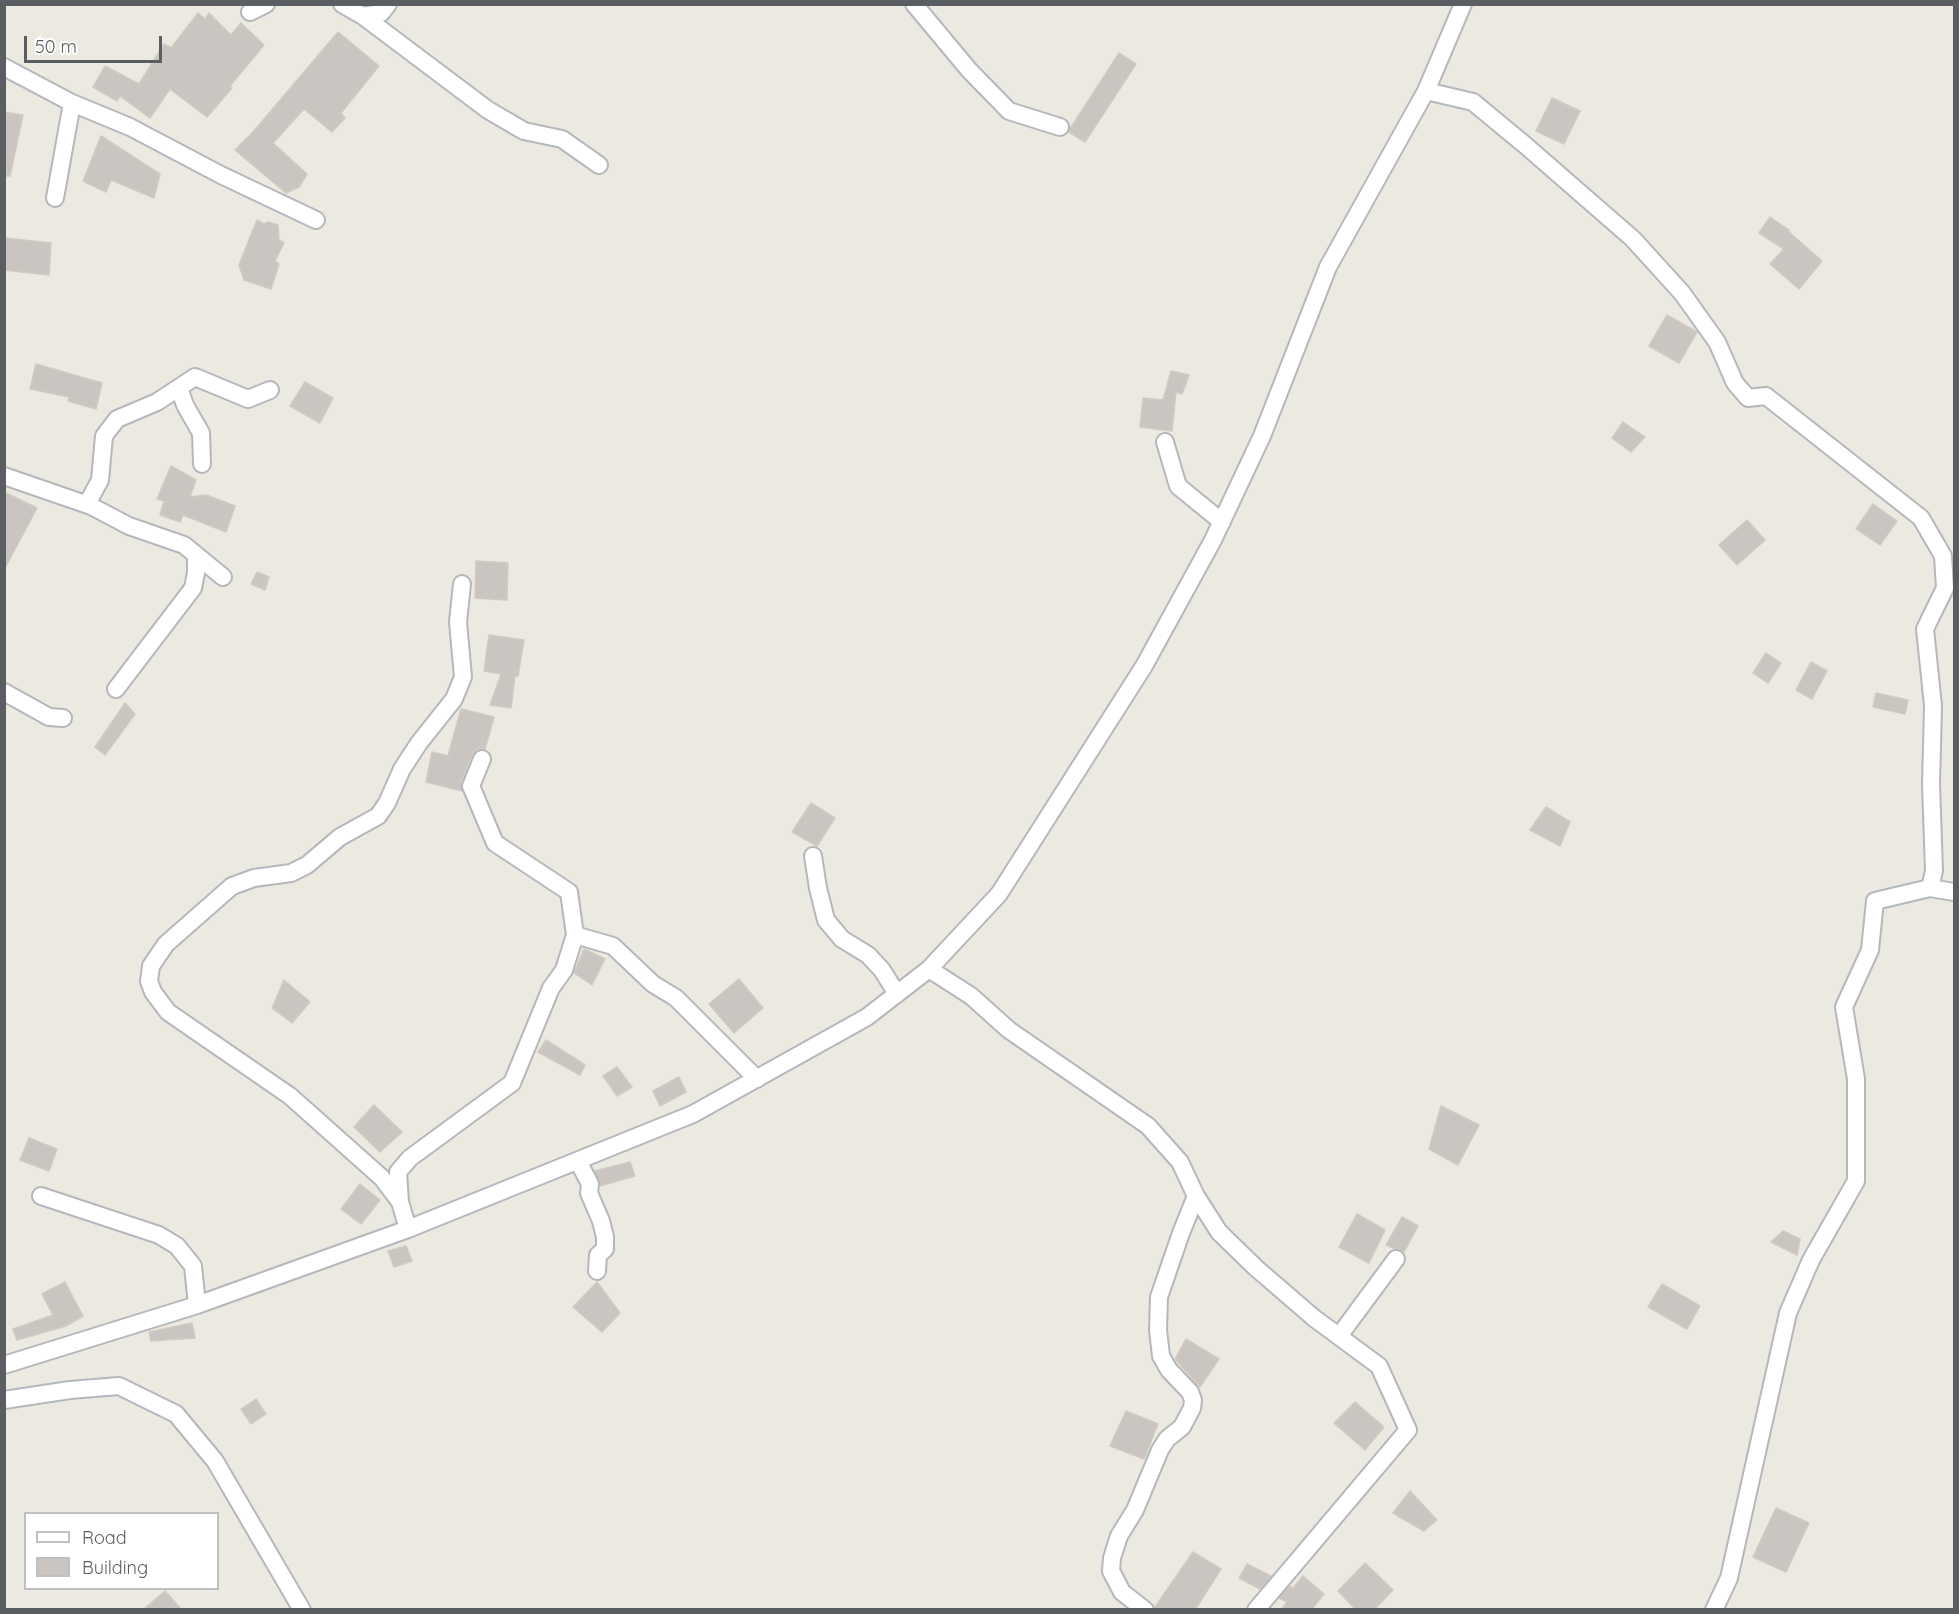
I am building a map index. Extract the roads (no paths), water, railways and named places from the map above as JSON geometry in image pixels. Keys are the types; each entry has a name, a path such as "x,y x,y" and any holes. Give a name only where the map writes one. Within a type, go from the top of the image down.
{"street":[{"path":"250,12 266,4"},
{"path":"342,4 363,16 488,110 524,131 562,139 598,165"},
{"path":"363,16 381,13 388,4"},
{"path":"914,4 969,70 1009,111 1060,127"},
{"path":"4,1365 197,1305 408,1229 693,1114 867,1017 929,969 999,894 1144,666 1222,522 1262,436 1328,267 1426,91 1463,4"},
{"path":"4,67 72,103 130,127 221,175 316,220"},
{"path":"1426,91 1473,102 1525,145 1633,239 1682,292 1717,342 1735,383 1748,398 1766,396 1921,518 1942,556 1946,572 1945,588 1925,629 1933,706 1931,784 1934,871 1930,888"},
{"path":"55,198 72,103"},
{"path":"87,504 100,480 104,436 117,419 157,402 195,377 249,399 270,390"},
{"path":"179,387 185,405 201,433 202,464"},
{"path":"1165,442 1178,486 1222,522"},
{"path":"4,476 87,504 129,526 184,545 223,577"},
{"path":"117,689 193,588 196,556"},
{"path":"400,1202 382,1178 290,1096 168,1012 153,992 149,981 151,966 166,944 232,886 254,878 291,873 307,865 340,837 378,816 387,803 402,769 419,743 454,699 463,677 458,622 462,584"},
{"path":"4,692 49,717 63,718"},
{"path":"408,1229 400,1202 398,1172 410,1158 512,1083 551,988 564,970 574,935 569,892 495,843 471,786 482,759"},
{"path":"813,856 826,920 842,939 868,955 882,970 897,994"},
{"path":"1714,1610 1729,1578 1788,1313 1811,1260 1856,1181 1856,1079 1844,1007 1870,950 1875,901 1930,888 1954,892"},
{"path":"574,935 613,946 653,984 676,998 757,1079"},
{"path":"929,969 971,996 1009,1030 1148,1126 1180,1162 1196,1196 1219,1232 1256,1268 1314,1318 1379,1366 1408,1430 1256,1610"},
{"path":"578,1161 590,1184 589,1193 605,1237 605,1249 598,1255 597,1271"},
{"path":"41,1196 159,1235 177,1246 193,1266 197,1305"},
{"path":"1145,1610 1122,1592 1111,1571 1112,1558 1119,1536 1135,1510 1160,1450 1167,1439 1182,1427 1192,1408 1193,1400 1190,1392 1168,1370 1161,1356 1159,1297 1196,1196"},
{"path":"1339,1336 1396,1259"},
{"path":"4,1400 70,1390 119,1386 176,1414 215,1461 302,1610"}]}
